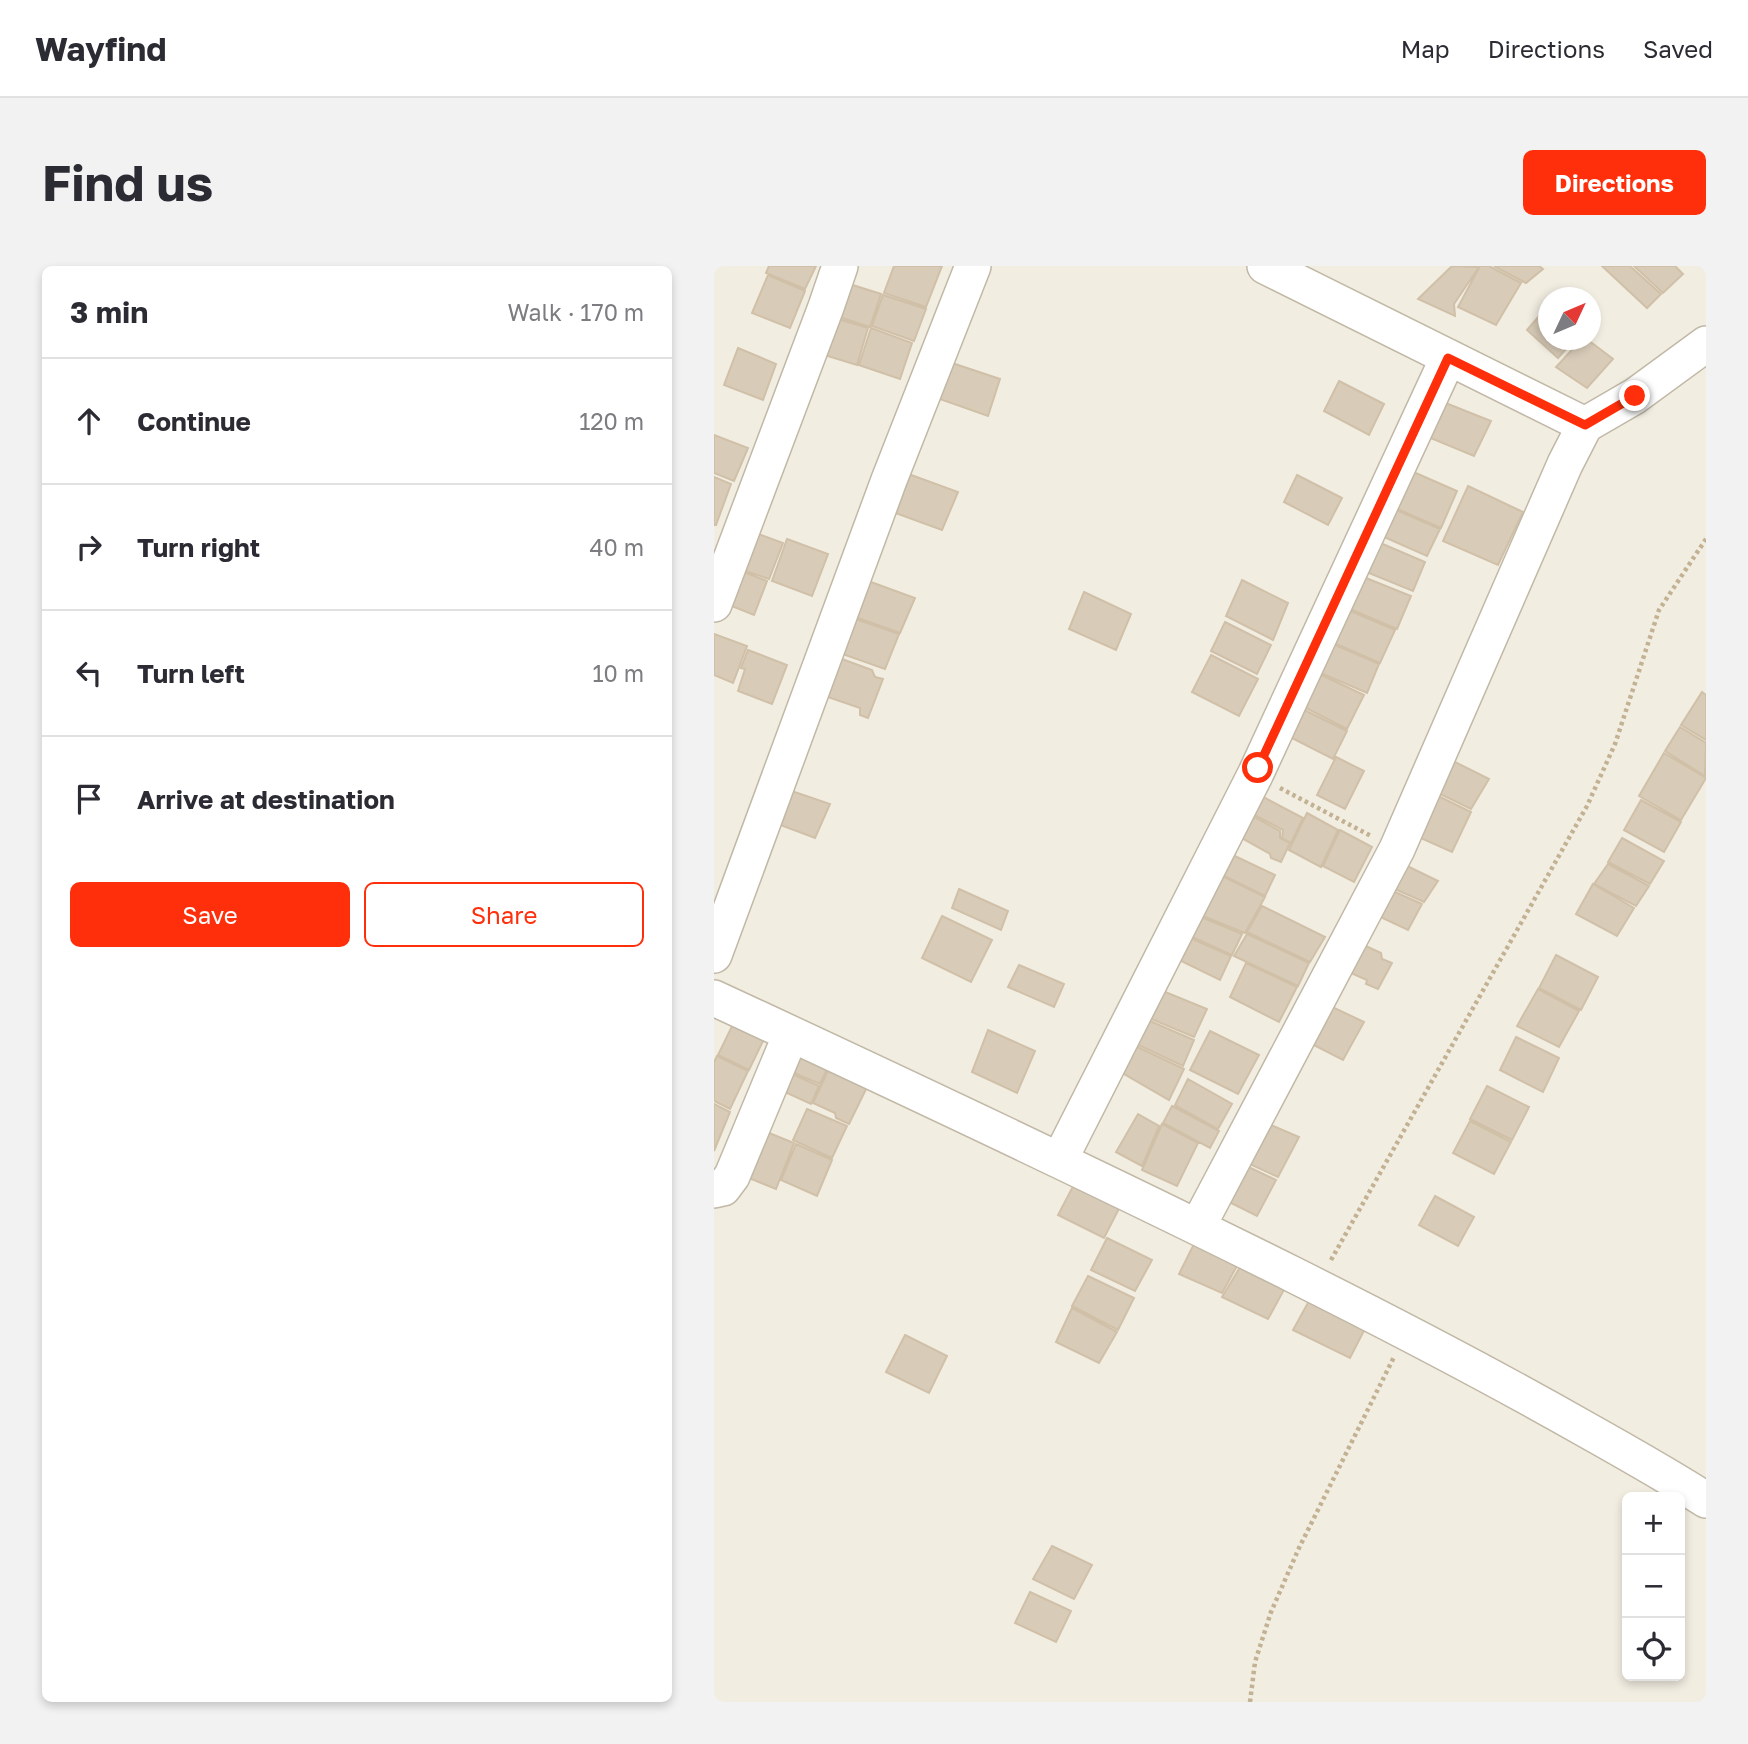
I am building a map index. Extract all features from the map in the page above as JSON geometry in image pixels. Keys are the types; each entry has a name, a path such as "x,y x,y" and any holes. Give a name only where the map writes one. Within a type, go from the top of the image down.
{"street":[{"path":"714,604 840,266"},
{"path":"714,955 885,493 974,266"},
{"path":"1265,266 1585,425"},
{"path":"1198,1226 1397,849 1565,464 1585,425 1635,396 1706,344"},
{"path":"1060,1159 1255,774 1448,358"},
{"path":"714,998 1060,1159 1407,1331 1549,1408 1706,1500"},
{"path":"714,1190 723,1188 732,1176 791,1034"}],"path":[{"path":"1317,1286 1587,806 1615,744 1659,610 1706,540"},
{"path":"1255,774 1397,849"},
{"path":"1250,1702 1255,1662 1271,1612 1299,1548 1407,1331"}],"building":[{"path":"769,266 816,266 805,289 766,273"},
{"path":"894,266 942,266 926,307 884,293"},
{"path":"1452,266 1479,267 1454,304 1455,316 1418,299"},
{"path":"1480,266 1489,266 1521,283 1496,325 1458,307"},
{"path":"1494,266 1539,266 1543,269 1526,283"},
{"path":"1602,266 1630,266 1661,294 1647,308"},
{"path":"1634,266 1675,266 1683,274 1663,293"},
{"path":"768,275 805,291 790,328 752,313"},
{"path":"840,281 881,294 870,327 830,314"},
{"path":"883,295 926,309 914,341 872,326"},
{"path":"828,316 868,328 857,365 815,352"},
{"path":"1538,317 1538,340 1527,330"},
{"path":"871,328 912,343 900,379 859,365"},
{"path":"738,348 776,364 763,400 724,385"},
{"path":"1549,350 1565,350 1558,358"},
{"path":"1572,350 1601,350 1613,359 1587,388 1556,367"},
{"path":"946,361 1000,379 988,416 934,397"},
{"path":"1339,381 1384,404 1369,435 1324,411"},
{"path":"1438,400 1491,421 1474,456 1421,434"},
{"path":"714,435 748,448 734,481 714,473"},
{"path":"1402,467 1457,491 1441,528 1386,504"},
{"path":"903,472 958,492 942,530 887,510"},
{"path":"1297,475 1342,498 1328,525 1284,502"},
{"path":"714,477 731,484 716,525 714,525"},
{"path":"1468,486 1523,512 1498,565 1443,541"},
{"path":"1387,506 1440,529 1427,556 1375,533"},
{"path":"748,530 783,543 769,579 734,567"},
{"path":"787,539 828,554 812,596 772,581"},
{"path":"1371,539 1425,562 1413,591 1359,569"},
{"path":"731,567 767,581 754,615 719,601"},
{"path":"1356,574 1411,596 1397,629 1343,606"},
{"path":"860,578 915,598 900,633 844,613"},
{"path":"1242,580 1288,603 1273,640 1226,616"},
{"path":"1084,592 1131,614 1116,650 1069,629"},
{"path":"1341,607 1395,630 1380,663 1327,640"},
{"path":"844,615 899,634 885,669 831,650"},
{"path":"1225,622 1271,645 1257,674 1211,651"},
{"path":"714,634 747,646 733,683 714,675"},
{"path":"1326,641 1379,664 1367,693 1314,670"},
{"path":"748,650 787,665 772,704 738,691 745,669 741,668"},
{"path":"831,655 872,670 875,677 883,679 868,718 860,715 860,708 816,693"},
{"path":"1211,655 1258,679 1239,716 1192,692"},
{"path":"1313,671 1364,695 1347,729 1298,704"},
{"path":"1702,692 1706,695 1706,740 1681,725"},
{"path":"1298,707 1347,731 1333,759 1284,734"},
{"path":"1680,727 1706,743 1705,776 1665,751"},
{"path":"1664,753 1706,778 1681,820 1639,796"},
{"path":"1336,757 1364,771 1345,809 1317,795"},
{"path":"1451,760 1489,779 1471,809 1434,791"},
{"path":"780,787 830,804 815,838 767,820"},
{"path":"1252,791 1303,818 1291,843 1282,838 1283,830 1243,809"},
{"path":"1434,794 1471,812 1452,852 1414,835"},
{"path":"1641,800 1681,822 1664,852 1624,830"},
{"path":"1243,811 1280,831 1280,838 1290,843 1281,862 1231,832"},
{"path":"1307,813 1338,830 1321,867 1289,850"},
{"path":"1340,830 1372,847 1354,882 1323,866"},
{"path":"1622,838 1664,861 1650,884 1608,862"},
{"path":"1220,849 1275,875 1265,896 1210,869"},
{"path":"1401,863 1438,881 1424,902 1388,886"},
{"path":"1608,864 1649,886 1636,906 1594,884"},
{"path":"1212,871 1265,897 1245,933 1193,912"},
{"path":"1593,884 1634,908 1617,936 1576,914"},
{"path":"1386,888 1422,904 1408,930 1372,913"},
{"path":"959,889 1008,911 1001,930 952,908"},
{"path":"1262,906 1325,937 1310,962 1247,932"},
{"path":"1189,912 1242,934 1232,955 1181,932"},
{"path":"942,916 992,940 971,982 922,958"},
{"path":"1179,933 1231,956 1220,980 1169,955"},
{"path":"1247,934 1309,963 1298,986 1234,956"},
{"path":"1357,942 1381,953 1382,959 1392,963 1378,989 1366,984 1367,980 1342,969"},
{"path":"1556,955 1598,977 1581,1010 1539,988"},
{"path":"1246,963 1297,987 1279,1022 1230,997"},
{"path":"1019,965 1064,984 1054,1007 1008,987"},
{"path":"1153,987 1207,1009 1194,1037 1142,1015"},
{"path":"1538,989 1579,1011 1559,1047 1517,1026"},
{"path":"1328,1005 1364,1022 1343,1060 1308,1042"},
{"path":"1143,1018 1194,1040 1183,1066 1132,1042"},
{"path":"734,1022 765,1037 749,1070 718,1055"},
{"path":"988,1030 1035,1051 1017,1093 972,1072"},
{"path":"1210,1031 1259,1055 1238,1094 1190,1070"},
{"path":"1516,1037 1559,1058 1543,1092 1500,1070"},
{"path":"1131,1044 1184,1069 1169,1100 1119,1071"},
{"path":"797,1047 831,1060 820,1084 785,1069"},
{"path":"717,1056 748,1071 730,1109 714,1101 714,1062"},
{"path":"833,1060 872,1077 849,1124 836,1118 835,1113 813,1103"},
{"path":"783,1070 819,1086 811,1104 774,1087"},
{"path":"1188,1079 1232,1104 1218,1129 1175,1105"},
{"path":"1487,1086 1529,1107 1512,1140 1470,1119"},
{"path":"714,1104 730,1112 714,1151"},
{"path":"1172,1106 1219,1131 1210,1148 1163,1123"},
{"path":"807,1109 847,1126 832,1158 793,1140"},
{"path":"1138,1114 1159,1126 1142,1166 1116,1152"},
{"path":"1259,1120 1299,1137 1278,1177 1241,1160"},
{"path":"1470,1121 1511,1142 1494,1174 1453,1153"},
{"path":"1162,1124 1198,1143 1177,1186 1142,1170"},
{"path":"759,1129 794,1143 776,1189 739,1174"},
{"path":"796,1144 832,1160 817,1196 781,1180"},
{"path":"1238,1162 1276,1180 1257,1216 1221,1198"},
{"path":"1080,1173 1125,1197 1104,1238 1058,1215"},
{"path":"1435,1196 1474,1217 1458,1246 1419,1225"},
{"path":"1198,1236 1242,1257 1222,1293 1179,1274"},
{"path":"1107,1238 1152,1260 1135,1291 1091,1270"},
{"path":"1242,1264 1286,1286 1268,1319 1222,1297"},
{"path":"1088,1276 1134,1298 1118,1330 1072,1306"},
{"path":"1315,1290 1371,1317 1350,1358 1293,1330"},
{"path":"1072,1308 1117,1332 1099,1363 1056,1342"},
{"path":"905,1335 947,1356 929,1393 886,1372"},
{"path":"1052,1546 1092,1565 1074,1599 1033,1579"},
{"path":"1030,1592 1071,1611 1056,1642 1015,1623"}],"route":[{"path":"1258,768 1448,358 1585,425 1635,396"}]}
